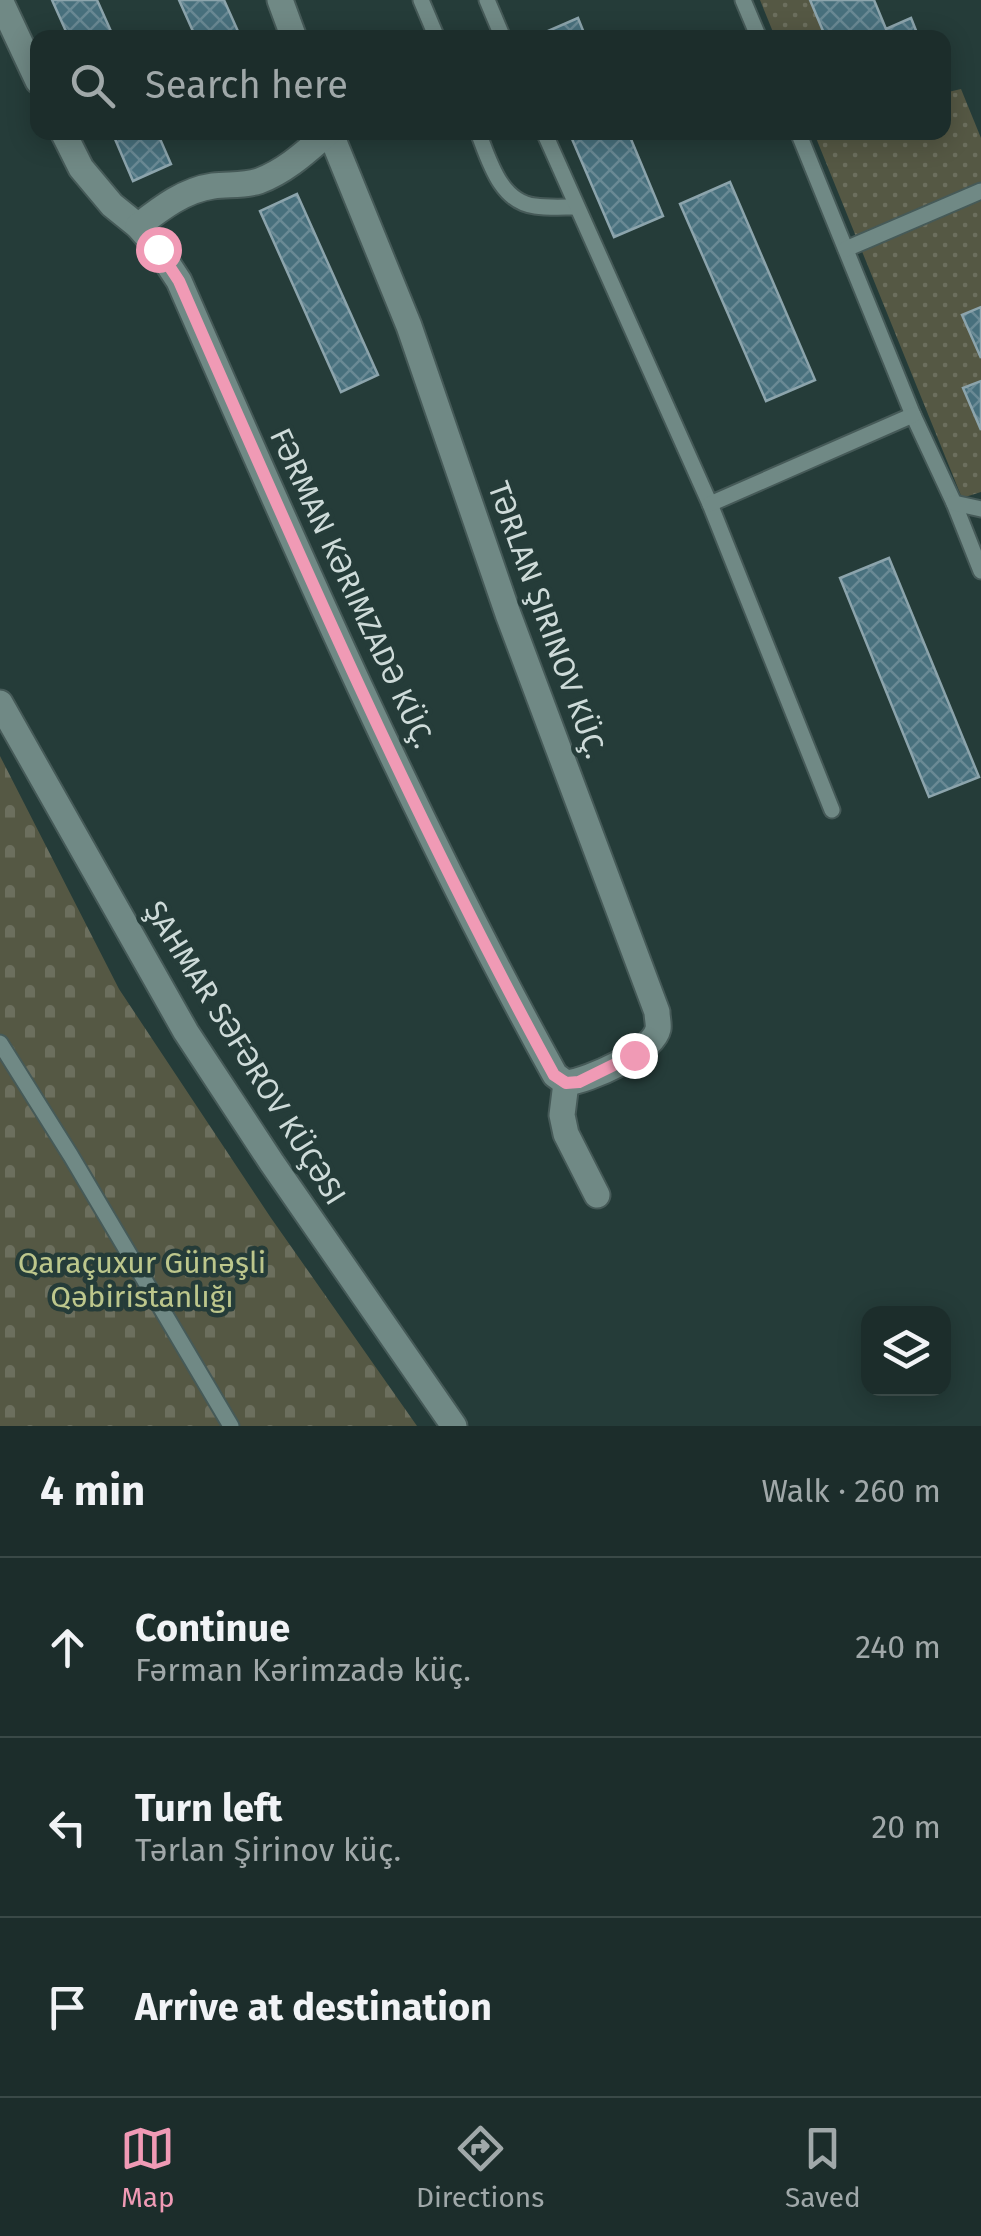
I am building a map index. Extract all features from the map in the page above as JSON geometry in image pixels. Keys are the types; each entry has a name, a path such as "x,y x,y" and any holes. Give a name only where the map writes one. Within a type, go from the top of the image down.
{"street":[{"path":"0,0 30,64"},
{"path":"280,0 291,30"},
{"name":"FƏRMAN KƏRIMZADƏ KÜÇ.","path":"66,140 82,168 112,205 158,249 179,281 286,526 441,858 554,1075 566,1083"},
{"path":"138,226 186,194 211,186 258,181 280,171 320,140"},
{"name":"TƏRLAN ŞIRINOV KÜÇ.","path":"333,140 409,326 508,614 657,1012 658,1029 650,1044 579,1082 566,1083"},
{"name":"ŞAHMAR SƏFƏROV KÜÇƏSI","path":"0,703 186,1032 454,1426"},
{"path":"566,1083 562,1115 566,1134 597,1195"}],"lane":[{"path":"421,0 434,30"},
{"path":"488,0 501,30"},
{"path":"743,0 756,30"},
{"path":"481,140 493,169 506,190 518,200 530,206 576,207"},
{"path":"547,140 710,504 832,810"},
{"path":"801,140 981,571"},
{"path":"846,249 981,191"},
{"path":"710,504 914,415"},
{"path":"954,503 981,509"},
{"path":"0,1043 231,1426"}],"green space":[{"path":"760,0 810,0 823,30 772,30"},
{"path":"961,89 981,138 981,492 962,498 817,140 951,140 951,91"},
{"name":"Qaraçuxur Günəşli Qəbiristanlığı","path":"0,756 119,989 271,1218 417,1426 0,1426"}],"building":[{"path":"52,0 97,0 110,30 65,30"},
{"path":"179,0 224,0 237,30 192,30"},
{"path":"810,0 874,0 886,29 911,18 916,30 823,30"},
{"path":"578,18 583,30 550,30"},
{"path":"115,140 160,140 171,164 133,181"},
{"path":"572,140 631,140 663,216 614,237"},
{"path":"730,182 815,380 766,401 680,204"},
{"path":"297,194 378,375 341,392 260,211"},
{"path":"981,307 981,358 962,315"},
{"path":"981,381 981,430 963,388"},
{"path":"889,558 979,777 929,797 840,578"}],"route":[{"path":"158,249 179,281 286,526 441,858 554,1075 566,1083 579,1082 634,1055"}]}
